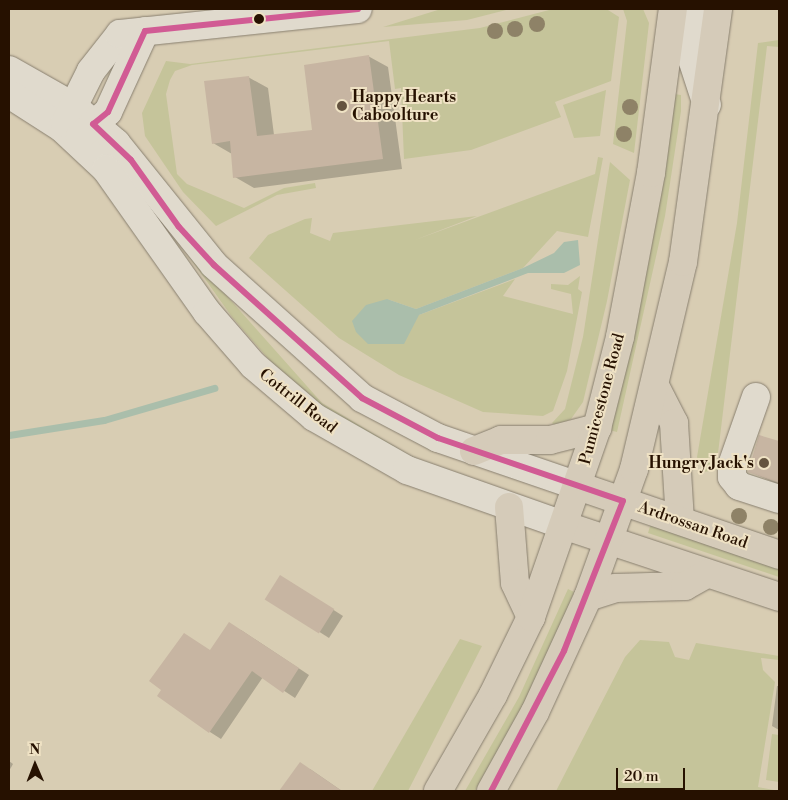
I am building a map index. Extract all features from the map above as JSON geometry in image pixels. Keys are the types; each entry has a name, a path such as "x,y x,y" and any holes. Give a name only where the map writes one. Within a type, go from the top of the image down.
{"main road":[{"name":"Pumicestone Road","path":"438,791 480,720 531,617 566,526 597,428 620,336 651,173 673,9"},
{"path":"491,791 535,712 588,597 623,501 655,386 683,262 707,105 718,9"},
{"path":"655,386 674,423 680,520"},
{"path":"474,452 501,440 550,440 597,428"},
{"name":"Ardrossan Road","path":"578,486 779,555"},
{"path":"509,507 515,583 531,617"},
{"name":"Cottrill Road","path":"566,526 609,541"},
{"path":"609,541 779,597"},
{"path":"588,597 616,588 685,586 707,574"}],"street":[{"path":"76,125 118,94 133,32 358,9"},
{"path":"694,9 692,59 707,105"},
{"name":"Cottrill Road","path":"9,70 76,125 131,160 179,227 214,265 318,362 395,418 474,452 578,486"},
{"name":"Cottrill Road","path":"9,94 76,125 207,312 253,365 294,401 343,436 407,470 566,526"},
{"path":"756,397 732,465 732,478 739,486 779,499"}],"green space":[{"path":"441,9 510,9 467,20 383,27"},
{"path":"553,9 608,10 619,17 611,81 555,102 561,117 471,150 404,159 401,88 395,89 389,41 192,65 175,71 170,80 166,94 177,174 187,184 244,208 284,188 315,183 316,188 277,195 216,226 183,192 145,136 142,113 166,61 190,64 480,28"},
{"path":"623,9 643,9 649,23 634,153 613,144 627,21"},
{"path":"779,40 779,47 767,46 716,470 703,472 697,457 737,223 758,43"},
{"path":"606,90 600,136 574,138 563,105"},
{"path":"674,94 681,95 681,111 665,216 617,432 609,430 652,245"},
{"path":"598,157 603,158 588,237 557,231 523,268 416,309 387,299 419,315 515,279 503,296 573,314 571,294 551,289 551,284 568,285 580,276 578,289 582,292 567,371 553,411 543,416 483,412 399,375 339,338 249,258 268,235 305,219 312,218 310,233 330,241 333,233 477,216 415,240 595,174"},
{"path":"610,162 630,180 607,301 583,402 571,419 557,427 552,423 565,409 583,337"},
{"path":"178,241 322,403 411,456 512,500 355,436 278,370 232,317"},
{"path":"651,523 779,560 779,577 648,533"},
{"path":"568,589 574,592 541,673 475,791 465,791 519,697"},
{"path":"460,639 482,646 408,791 372,791"},
{"path":"640,640 669,642 675,657 689,660 696,643 779,656 779,660 761,658 763,670 775,682 758,787 779,791 556,791 625,657"},
{"path":"772,734 779,735 779,782 766,780"}],"shaded area":[{"path":"578,240 580,265 564,273 528,273 419,315 404,344 368,344 356,332 352,321 366,305 387,299 416,309 523,268 554,253 564,242"}],"building":[{"name":"Happy Hearts Caboolture","path":"369,55 383,159 233,178 230,141 212,144 204,81 249,76 257,136 312,130 304,65"},
{"name":"Hungry Jack's","path":"759,435 779,441 779,483 748,472"},
{"path":"280,575 334,609 319,634 265,600"},
{"path":"229,622 299,668 283,693 252,671 209,733 157,696 161,690 149,681 184,633 210,650"},
{"path":"300,762 342,791 279,791"}],"waterway":[{"path":"9,435 104,420 214,388"}],"transit line":[{"path":"358,9 145,31 108,112 93,124 131,160 179,227 214,265 362,398 438,438 623,501 564,651 491,791"}],"place":[{"name":"Happy Hearts Caboolture","path":"342,106"},
{"name":"Hungry Jack's","path":"764,463"}]}
